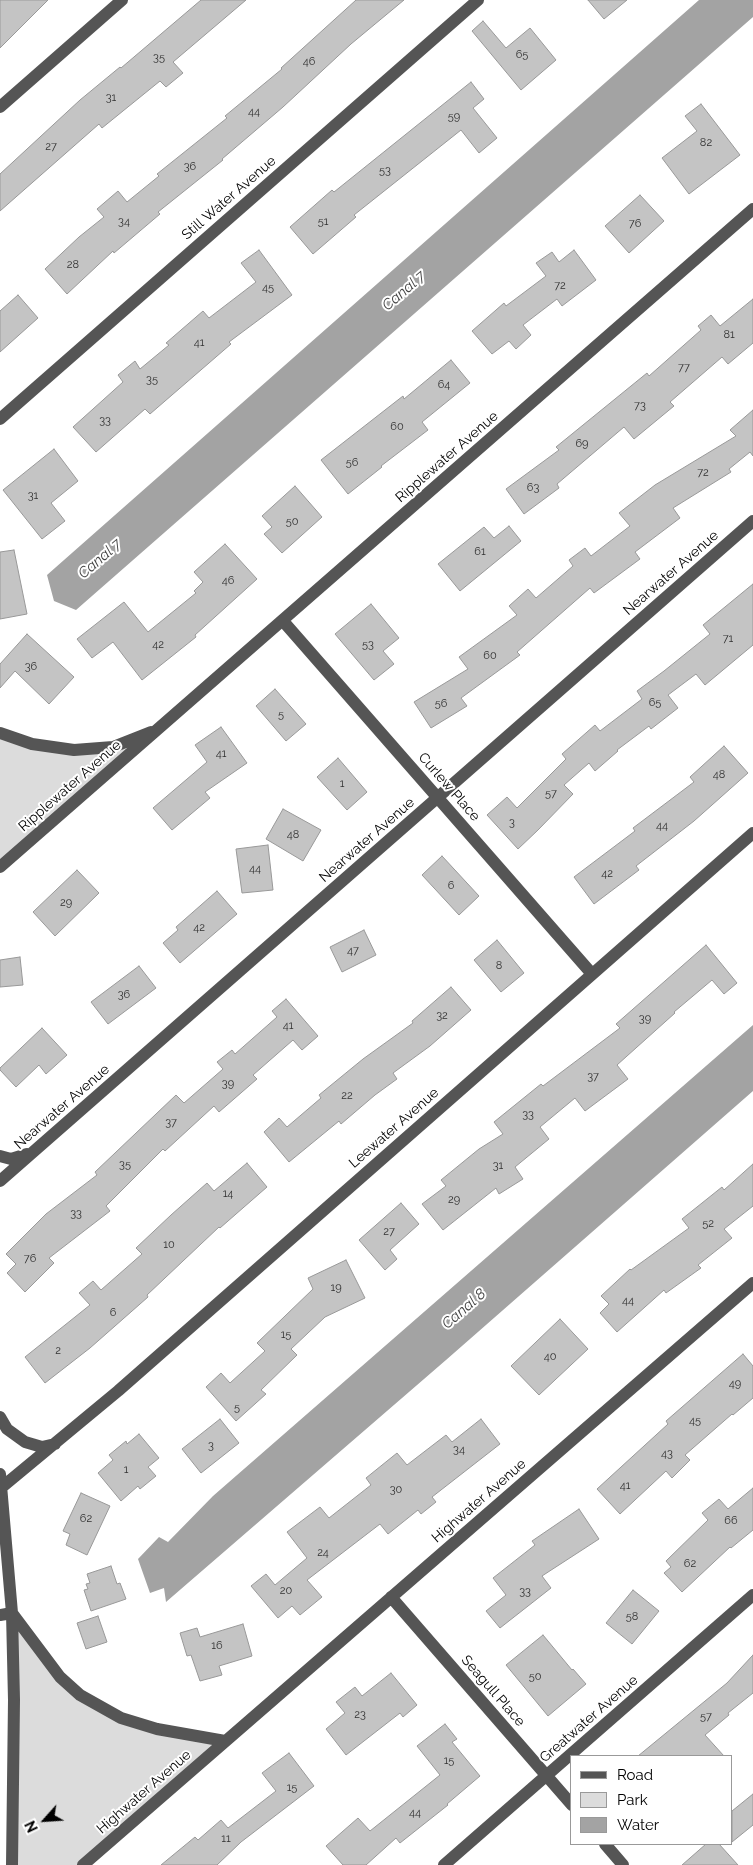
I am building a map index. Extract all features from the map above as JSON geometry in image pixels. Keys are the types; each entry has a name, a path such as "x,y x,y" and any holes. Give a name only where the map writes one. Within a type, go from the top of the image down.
{"street":[{"path":"0,107 122,0"},
{"name":"Still Water Avenue","path":"0,419 478,0"},
{"name":"Ripplewater Avenue","path":"0,867 284,621 753,209"},
{"name":"Nearwater Avenue","path":"0,1181 753,521"},
{"name":"Curlew Place","path":"284,621 592,974"},
{"name":"Ripplewater Avenue","path":"0,733 32,744 74,750 113,747 161,728"},
{"name":"Leewater Avenue","path":"1,1488 118,1391 753,834"},
{"path":"0,1156 12,1159 32,1153"},
{"name":"Highwater Avenue","path":"83,1865 753,1283"},
{"path":"0,1417 7,1429 25,1442 42,1447 54,1444"},
{"path":"0,1474 6,1614 14,1700 12,1865"},
{"name":"Greatwater Avenue","path":"444,1865 753,1595"},
{"name":"Seagull Place","path":"391,1597 570,1803"},
{"name":"Highwater Avenue","path":"6,1614 60,1677 80,1694 121,1718 158,1729 225,1741"},
{"path":"606,1845 624,1865"}],"green space":[{"path":"0,735 67,753 144,737 0,863"},
{"path":"14,1621 47,1667 112,1717 218,1743 78,1865 16,1865"}],"water":[{"name":"Canal 7","path":"699,0 753,0 753,17 76,610 54,601 47,575"},
{"name":"Canal 8","path":"753,1025 753,1091 166,1602 164,1588 150,1593 138,1559 159,1537 168,1542 213,1496"}],"building":[{"path":"0,0 48,0 0,48"},
{"path":"201,0 246,0 173,62 183,73 166,87 160,81 102,128 99,124 0,211 0,174 80,100"},
{"path":"356,0 404,0 351,44 223,160 158,212 160,214 114,253 113,251 67,294 45,269 79,237 104,217 97,209 118,191 127,202 159,176 157,174 227,118 225,116 282,69"},
{"path":"588,0 627,0 604,19"},
{"path":"483,21 506,48 530,28 556,60 521,90 472,31"},
{"path":"471,82 484,99 473,108 497,138 479,153 461,130 354,215 356,217 313,254 290,227 332,190 334,192"},
{"path":"701,104 740,155 689,194 662,158 697,131 685,116"},
{"path":"640,195 664,221 629,253 605,226"},
{"path":"259,250 292,295 229,342 231,344 150,414 145,409 96,452 73,427 123,382 118,375 135,361 140,369 169,345 166,343 203,311 209,318 256,282 241,263"},
{"path":"574,250 596,280 562,306 557,299 523,325 531,335 516,349 509,341 492,354 472,331 504,303 506,306 546,276 536,263 552,252 559,262"},
{"path":"18,295 38,318 0,352 0,311"},
{"path":"753,299 753,343 728,364 722,357 670,402 674,406 634,439 624,427 557,484 559,488 524,514 506,489 559,450 556,447 647,373 649,376 701,330 698,326 711,315 720,326"},
{"path":"451,360 470,383 422,422 428,430 348,494 321,460 403,396 404,399"},
{"path":"753,410 753,456 750,452 729,469 731,472 673,508 680,518 635,552 640,559 594,593 590,588 517,652 520,655 461,698 467,706 431,728 414,702 468,669 459,657 517,615 509,606 528,589 536,598 573,566 569,560 585,548 591,556 630,526 619,513 655,485 736,436 730,430"},
{"path":"54,449 78,481 51,503 65,521 42,539 3,490"},
{"path":"295,486 322,517 282,553 264,534 272,527 262,516"},
{"path":"509,526 521,541 460,591 438,564 484,527 494,538"},
{"path":"225,544 257,579 195,635 196,637 142,680 113,642 92,658 77,639 124,602 148,632 196,593 194,591 203,582 194,572"},
{"path":"14,550 27,614 0,619 0,552"},
{"path":"753,584 753,645 705,685 696,674 668,695 678,708 651,729 649,726 617,750 595,771 589,763 564,785 573,794 518,849 487,815 507,797 517,808 566,759 562,754 595,725 600,731 642,699 637,691 710,634 703,625"},
{"path":"371,604 399,638 383,651 394,664 374,680 335,634"},
{"path":"27,634 74,677 49,704 15,671 0,688 0,664"},
{"path":"275,689 306,724 286,741 256,706"},
{"path":"221,727 247,763 205,792 210,798 172,830 153,808 207,762 195,745"},
{"path":"724,746 748,773 694,821 636,866 639,870 594,904 574,877 635,831 633,828 694,782 690,777"},
{"path":"338,758 367,792 347,810 317,777"},
{"path":"283,809 321,830 303,861 266,839"},
{"path":"268,845 273,890 242,893 236,849"},
{"path":"442,856 479,896 459,915 422,875"},
{"path":"77,870 99,893 55,936 33,912"},
{"path":"217,891 237,914 180,963 163,943 178,930 176,927"},
{"path":"364,930 376,955 342,972 330,947"},
{"path":"497,940 524,973 501,992 474,960"},
{"path":"706,945 737,983 724,994 712,980 617,1065 628,1079 585,1111 575,1098 540,1127 549,1139 515,1167 523,1179 499,1194 496,1188 443,1230 422,1204 446,1186 441,1180 479,1149 503,1134 494,1122 541,1084 543,1086 620,1028 616,1024"},
{"path":"20,957 23,985 0,987 0,960"},
{"path":"139,966 156,988 108,1024 91,1002"},
{"path":"451,987 471,1010 430,1046 393,1073 397,1079 341,1124 339,1121 289,1162 264,1132 279,1118 287,1127 321,1098 319,1095 363,1059 413,1023 412,1021"},
{"path":"286,999 318,1036 302,1050 293,1040 253,1075 257,1079 219,1112 214,1106 165,1151 163,1149 106,1206 110,1211 49,1258 54,1263 25,1292 7,1273 16,1264 6,1254 46,1214 97,1175 95,1172 176,1095 184,1103 223,1069 217,1062 232,1050 235,1054 277,1017 272,1011"},
{"path":"42,1028 67,1055 46,1074 39,1065 16,1087 0,1068"},
{"path":"247,1163 267,1187 219,1227 147,1295 148,1297 90,1348 45,1383 25,1357 90,1305 79,1293 93,1281 101,1290 142,1254 136,1248 207,1183 214,1191"},
{"path":"753,1164 753,1206 724,1229 732,1238 698,1265 701,1268 666,1293 664,1290 617,1332 600,1313 609,1304 601,1296 630,1269 689,1228 682,1219 722,1187 724,1190"},
{"path":"401,1203 419,1224 390,1250 397,1259 385,1270 359,1240"},
{"path":"346,1260 365,1298 325,1317 291,1349 297,1355 261,1390 266,1394 236,1421 206,1387 221,1373 230,1383 265,1351 257,1343 313,1289 308,1278"},
{"path":"560,1319 588,1349 539,1395 511,1366"},
{"path":"743,1354 753,1366 753,1398 685,1455 690,1460 672,1478 666,1471 620,1514 597,1489 668,1424 666,1421"},
{"path":"220,1419 239,1443 201,1473 182,1449"},
{"path":"481,1419 500,1444 432,1497 436,1502 421,1514 418,1510 388,1534 380,1524 307,1580 322,1597 300,1615 292,1606 278,1618 251,1586 266,1574 275,1585 307,1558 287,1532 320,1507 329,1518 371,1485 366,1478 397,1453 407,1465 446,1435 452,1442"},
{"path":"139,1434 159,1458 148,1467 156,1476 140,1489 138,1486 121,1501 98,1473 113,1460 109,1455 126,1441 127,1444"},
{"path":"753,1488 753,1530 730,1547 682,1592 664,1573 671,1567 666,1561 708,1520 702,1513 719,1499 728,1509"},
{"path":"81,1493 110,1506 87,1555 66,1545 70,1534 63,1531"},
{"path":"579,1509 599,1539 542,1576 551,1588 500,1628 486,1611 506,1595 493,1578 535,1545 532,1541"},
{"path":"111,1566 117,1584 120,1583 126,1599 91,1611 84,1590 88,1589 86,1584 90,1583 87,1574"},
{"path":"633,1590 659,1611 632,1644 606,1623"},
{"path":"98,1616 107,1642 86,1649 77,1623"},
{"path":"243,1624 252,1656 219,1666 222,1675 200,1681 191,1655 187,1656 180,1633 197,1628 200,1637"},
{"path":"543,1635 586,1684 548,1716 506,1665"},
{"path":"753,1655 753,1693 705,1735 723,1755 639,1755 727,1683"},
{"path":"391,1673 417,1705 403,1717 400,1713 346,1755 326,1729 345,1713 336,1702 355,1687 362,1696"},
{"path":"445,1724 457,1739 452,1742 480,1776 448,1805 400,1843 396,1838 366,1865 343,1865 326,1846 358,1818 370,1831 440,1775 417,1746"},
{"path":"289,1753 314,1786 241,1842 217,1865 161,1865 195,1837 198,1840 221,1820 228,1828 276,1791 262,1773"},
{"path":"753,1794 753,1825 733,1841 733,1810"},
{"path":"705,1845 720,1845 738,1865 682,1865"}]}
